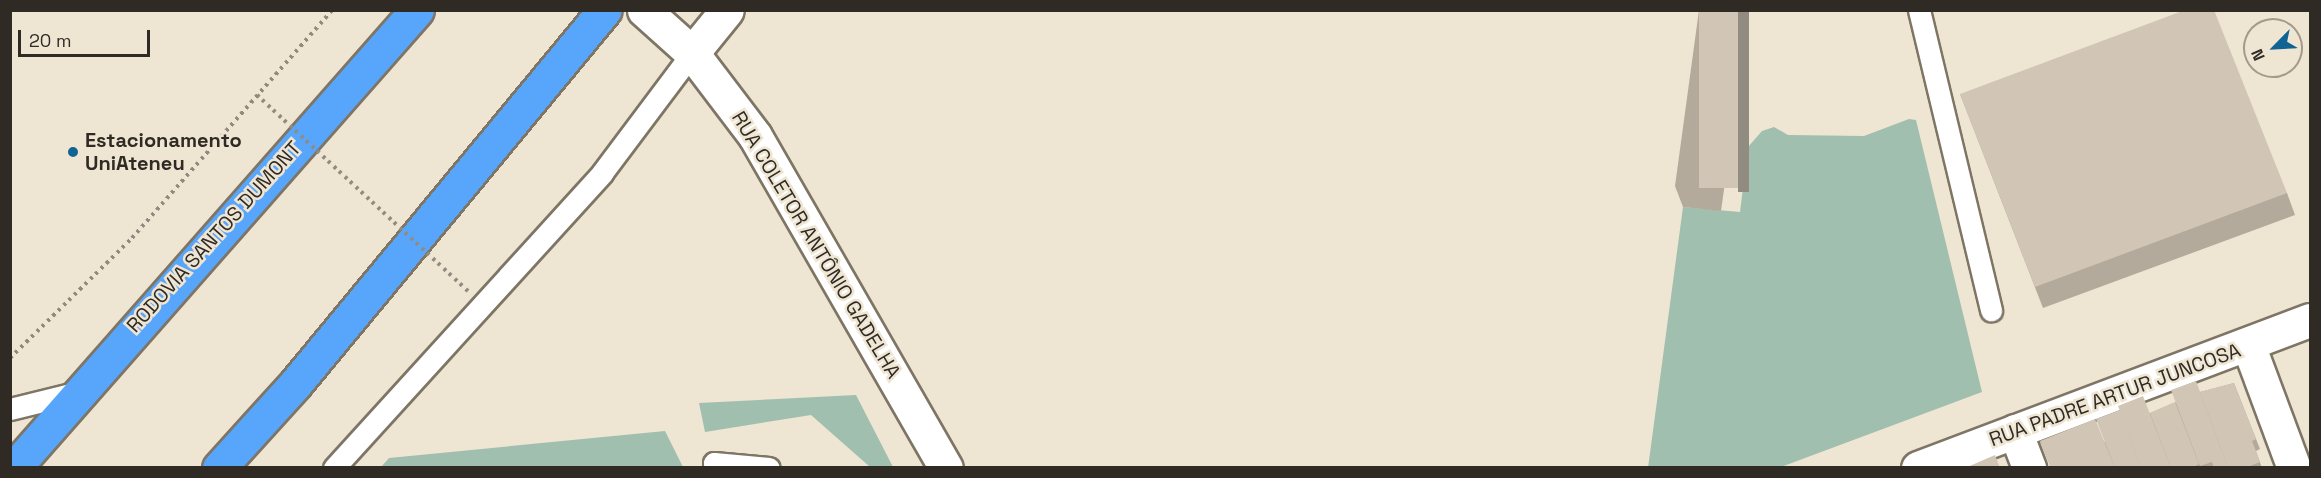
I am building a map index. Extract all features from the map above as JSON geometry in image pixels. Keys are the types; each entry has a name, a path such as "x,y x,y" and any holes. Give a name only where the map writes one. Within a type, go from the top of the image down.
{"highway":[{"name":"RODOVIA SANTOS DUMONT","path":"14,468 417,10"},
{"path":"219,468 296,383 605,10"}],"street":[{"name":"RUA COLETOR ANTÔNIO GADELHA","path":"644,10 692,53 755,136 946,468"},
{"path":"692,53 727,10"},
{"name":"RUA PADRE ARTUR JUNCOSA","path":"1918,468 2015,430 2249,347 2310,320"},
{"path":"2249,347 2294,468"},
{"path":"2015,430 2029,468"}],"lane":[{"path":"1919,10 1991,311"},
{"path":"334,468 602,173 692,53"},
{"path":"10,409 80,392"},
{"path":"715,468 714,463 769,468"}],"path":[{"path":"10,358 132,238 332,10"},
{"path":"258,95 471,294"}],"green space":[{"path":"1909,119 1916,120 1982,392 1781,467 1648,468 1683,207 1740,212 1748,147 1762,131 1774,127 1788,135 1864,136"},
{"path":"856,395 893,467 870,467 811,415 705,432 699,403"},
{"path":"665,431 683,467 381,467 389,458"}],"building":[{"path":"1699,10 1738,10 1738,188 1699,188"},
{"path":"2185,10 2214,10 2287,193 2035,287 1960,94"},
{"path":"2196,381 2228,468 2214,468 2212,462 2200,466 2171,390"},
{"path":"2234,383 2256,439 2252,441 2260,462 2245,468 2228,468 2200,392"},
{"path":"2143,396 2171,468 2141,468 2118,406"},
{"path":"2175,402 2199,464 2191,468 2171,468 2150,413"},
{"path":"2120,410 2141,468 2115,468 2096,419"},
{"path":"2095,419 2115,468 2051,468 2040,441"},
{"path":"1995,455 2000,468 1965,468"}],"place":[{"name":"Estacionamento UniAteneu","path":"73,152"}]}
